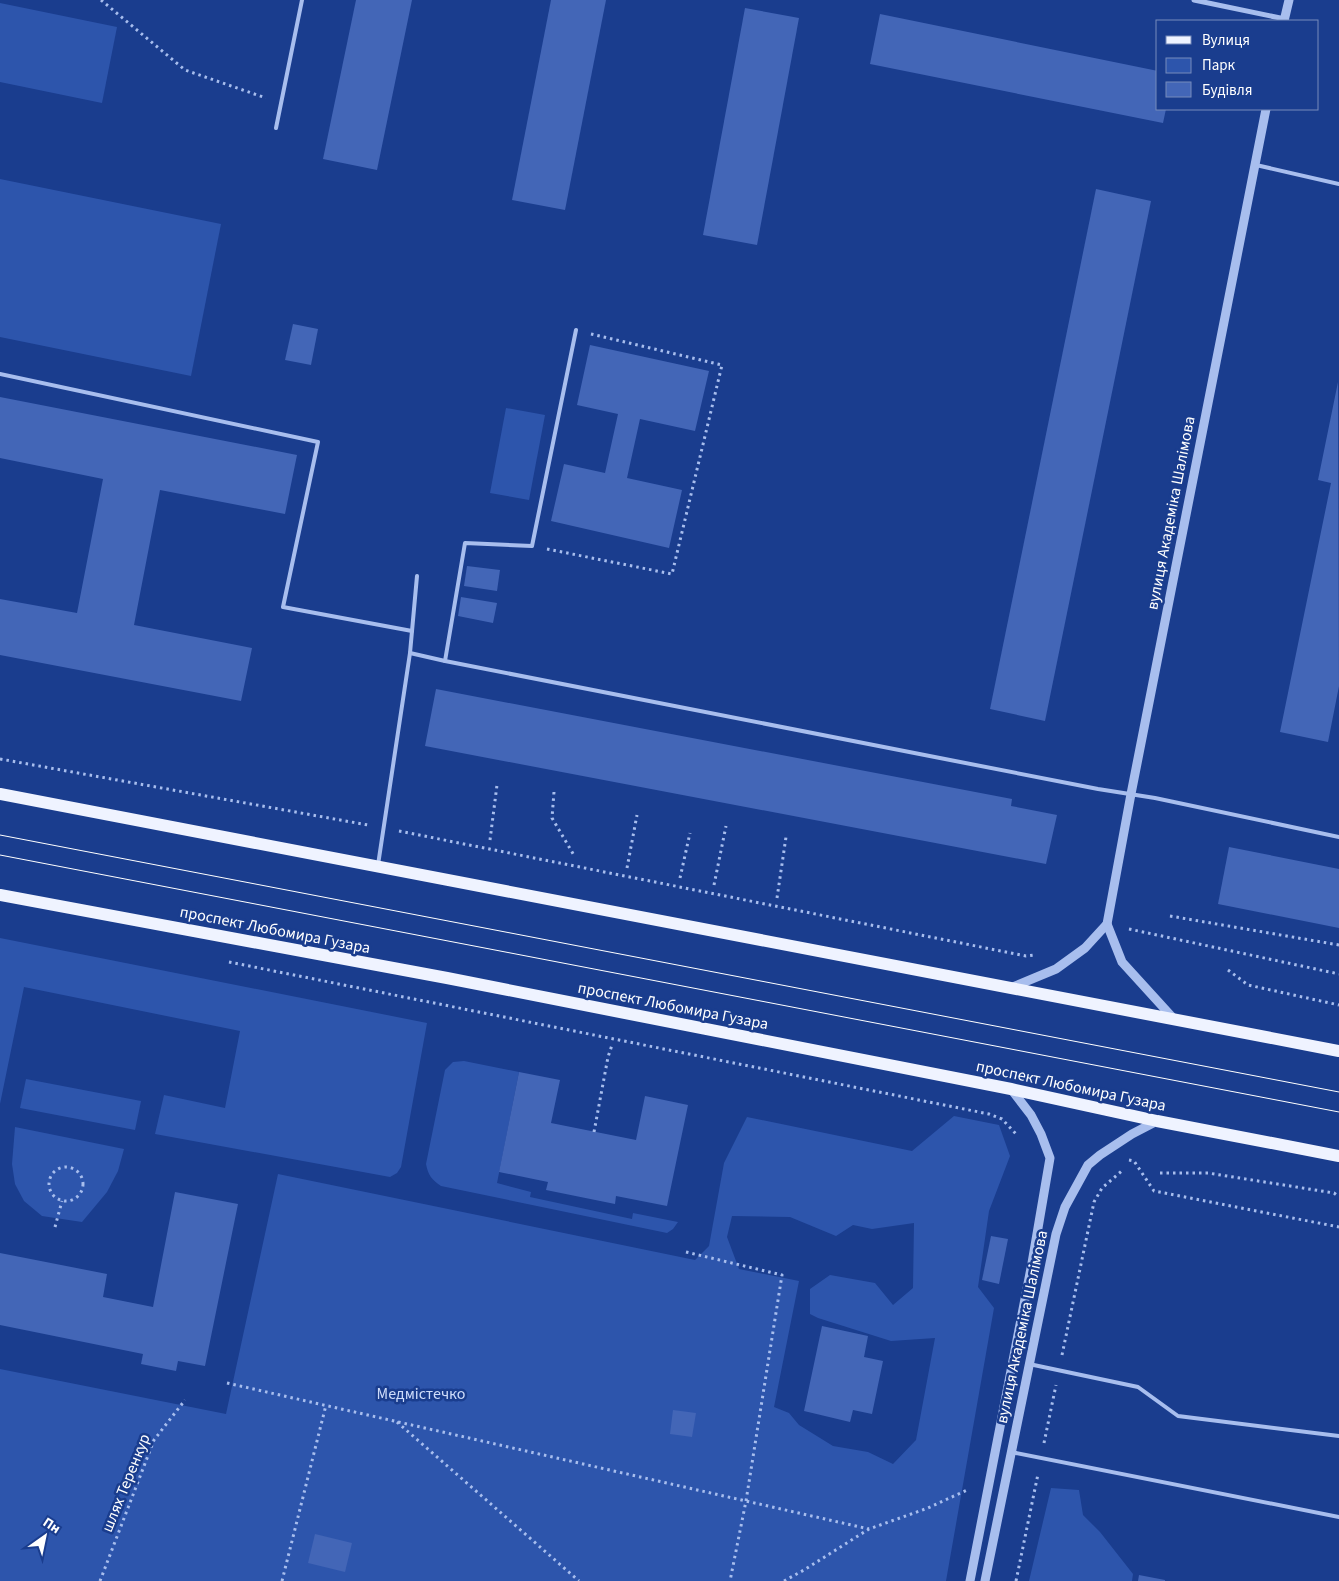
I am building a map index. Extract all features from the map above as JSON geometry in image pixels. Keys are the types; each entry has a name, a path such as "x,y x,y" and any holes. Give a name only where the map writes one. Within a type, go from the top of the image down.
{"main road":[{"path":"0,794 1339,1051"},
{"name":"проспект Любомира Гузара","path":"0,895 447,978 1011,1089 1157,1121 1339,1156"}],"street":[{"path":"1194,0 1284,20 1289,0"},
{"name":"вулиця Академіка Шалімова","path":"1107,924 1266,110"},
{"path":"1013,987 1056,969 1085,948 1107,924 1122,962 1172,1018"},
{"name":"вулиця Академіка Шалімова","path":"970,1581 1032,1263 1050,1158 1031,1115 1011,1089"},
{"name":"вулиця Академіка Шалімова","path":"986,1581 1056,1234 1065,1207 1088,1165 1132,1134 1157,1121"}],"lane":[{"path":"276,128 302,0"},
{"path":"1255,165 1339,184"},
{"path":"445,661 465,543 532,546 576,330"},
{"path":"0,374 318,442 282,607 412,631"},
{"path":"377,867 410,653 417,576"},
{"path":"410,653 1131,794 1339,837"},
{"path":"1029,1364 1138,1386 1178,1416 1339,1436"},
{"path":"1012,1452 1339,1518"}],"path":[{"path":"101,0 185,70 281,103"},
{"path":"532,546 672,574 722,365 576,330"},
{"path":"0,759 384,828 1026,956 1042,953"},
{"path":"490,840 497,785"},
{"path":"554,792 552,818 575,857"},
{"path":"627,868 638,815"},
{"path":"714,885 726,826"},
{"path":"680,878 690,833"},
{"path":"776,898 786,837"},
{"path":"1170,916 1339,945"},
{"path":"1107,924 1339,974"},
{"path":"221,960 989,1114 1002,1120 1021,1140"},
{"path":"1228,970 1248,985 1339,1005"},
{"path":"594,1132 608,1057 612,1046"},
{"path":"1126,1160 1134,1161 1154,1190 1339,1227"},
{"path":"69,1167 79,1173 84,1185 82,1193 76,1198 62,1201 50,1191 49,1180 55,1171 69,1167"},
{"path":"1160,1173 1208,1173 1334,1193 1339,1197"},
{"path":"55,1227 62,1201"},
{"path":"686,1252 782,1275 746,1501 730,1581"},
{"path":"227,1383 869,1529"},
{"name":"шлях Теренкур","path":"100,1581 154,1440 185,1400"},
{"path":"282,1581 326,1406"},
{"path":"397,1421 579,1581"},
{"path":"784,1581 869,1529 928,1508 967,1490"}],"green space":[{"path":"0,3 117,27 102,103 0,82"},
{"path":"0,179 221,224 191,376 0,337"},
{"path":"506,408 545,415 529,500 490,493"},
{"path":"0,938 427,1023 401,1167 397,1173 390,1177 155,1134 164,1095 225,1108 240,1031 24,987 0,1104"},
{"path":"464,1061 519,1072 497,1183 531,1192 530,1197 632,1219 633,1213 678,1222 673,1229 667,1233 438,1184 429,1174 426,1164 445,1070 453,1062"},
{"path":"26,1079 141,1101 135,1130 20,1108"},
{"name":"Медмістечко","path":"954,1116 999,1125 1010,1156 989,1211 978,1287 994,1308 946,1581 0,1581 0,1369 226,1414 278,1174 695,1260 709,1246 724,1163 747,1117 912,1151","holes":["732,1216 790,1217 836,1236 853,1225 872,1229 914,1223 913,1288 893,1305 875,1283 830,1275 810,1289 810,1314 818,1318 891,1341 935,1338 916,1440 893,1464 868,1452 833,1446 799,1425 789,1413 774,1407 799,1281 739,1269 727,1237"]},
{"path":"15,1127 124,1149 118,1171 107,1192 82,1222 42,1216 24,1201 15,1184 12,1164"},
{"path":"1051,1488 1079,1490 1083,1515 1100,1532 1133,1574 1132,1581 1029,1581"}],"building":[{"path":"356,0 412,0 377,170 323,159"},
{"path":"551,0 606,0 565,210 512,200"},
{"path":"745,8 799,18 757,245 703,235"},
{"path":"880,14 1156,71 1156,110 1166,110 1163,123 870,64"},
{"path":"1096,189 1151,201 1045,721 990,709"},
{"path":"293,324 318,329 311,365 285,360"},
{"path":"590,345 709,371 695,431 640,419 627,478 682,490 669,548 551,521 564,464 605,473 618,414 577,405"},
{"path":"1338,382 1339,686 1328,742 1280,732 1331,483 1318,480"},
{"path":"0,397 297,455 285,514 160,490 134,625 252,648 241,701 0,655 0,599 77,613 103,479 0,458"},
{"path":"467,566 500,570 497,591 464,586"},
{"path":"461,597 497,603 493,623 458,616"},
{"path":"436,689 1012,799 1011,806 1057,815 1046,864 425,746"},
{"path":"1229,847 1339,869 1339,928 1218,904"},
{"path":"519,1072 560,1080 551,1123 636,1140 645,1096 688,1105 667,1206 616,1196 615,1204 546,1190 548,1182 499,1172"},
{"path":"175,1192 238,1204 205,1366 178,1361 176,1371 141,1364 143,1354 0,1325 0,1253 107,1274 103,1297 153,1307"},
{"path":"991,1236 1008,1239 999,1284 982,1280"},
{"path":"822,1326 868,1336 864,1357 883,1361 872,1414 853,1410 850,1422 804,1411"},
{"path":"673,1410 696,1413 692,1437 670,1434"},
{"path":"315,1534 352,1543 345,1572 308,1563"},
{"path":"1139,1575 1165,1580 1165,1581 1138,1581"}],"tram line":[{"path":"0,835 1339,1092"},
{"path":"0,855 1339,1112"}]}
